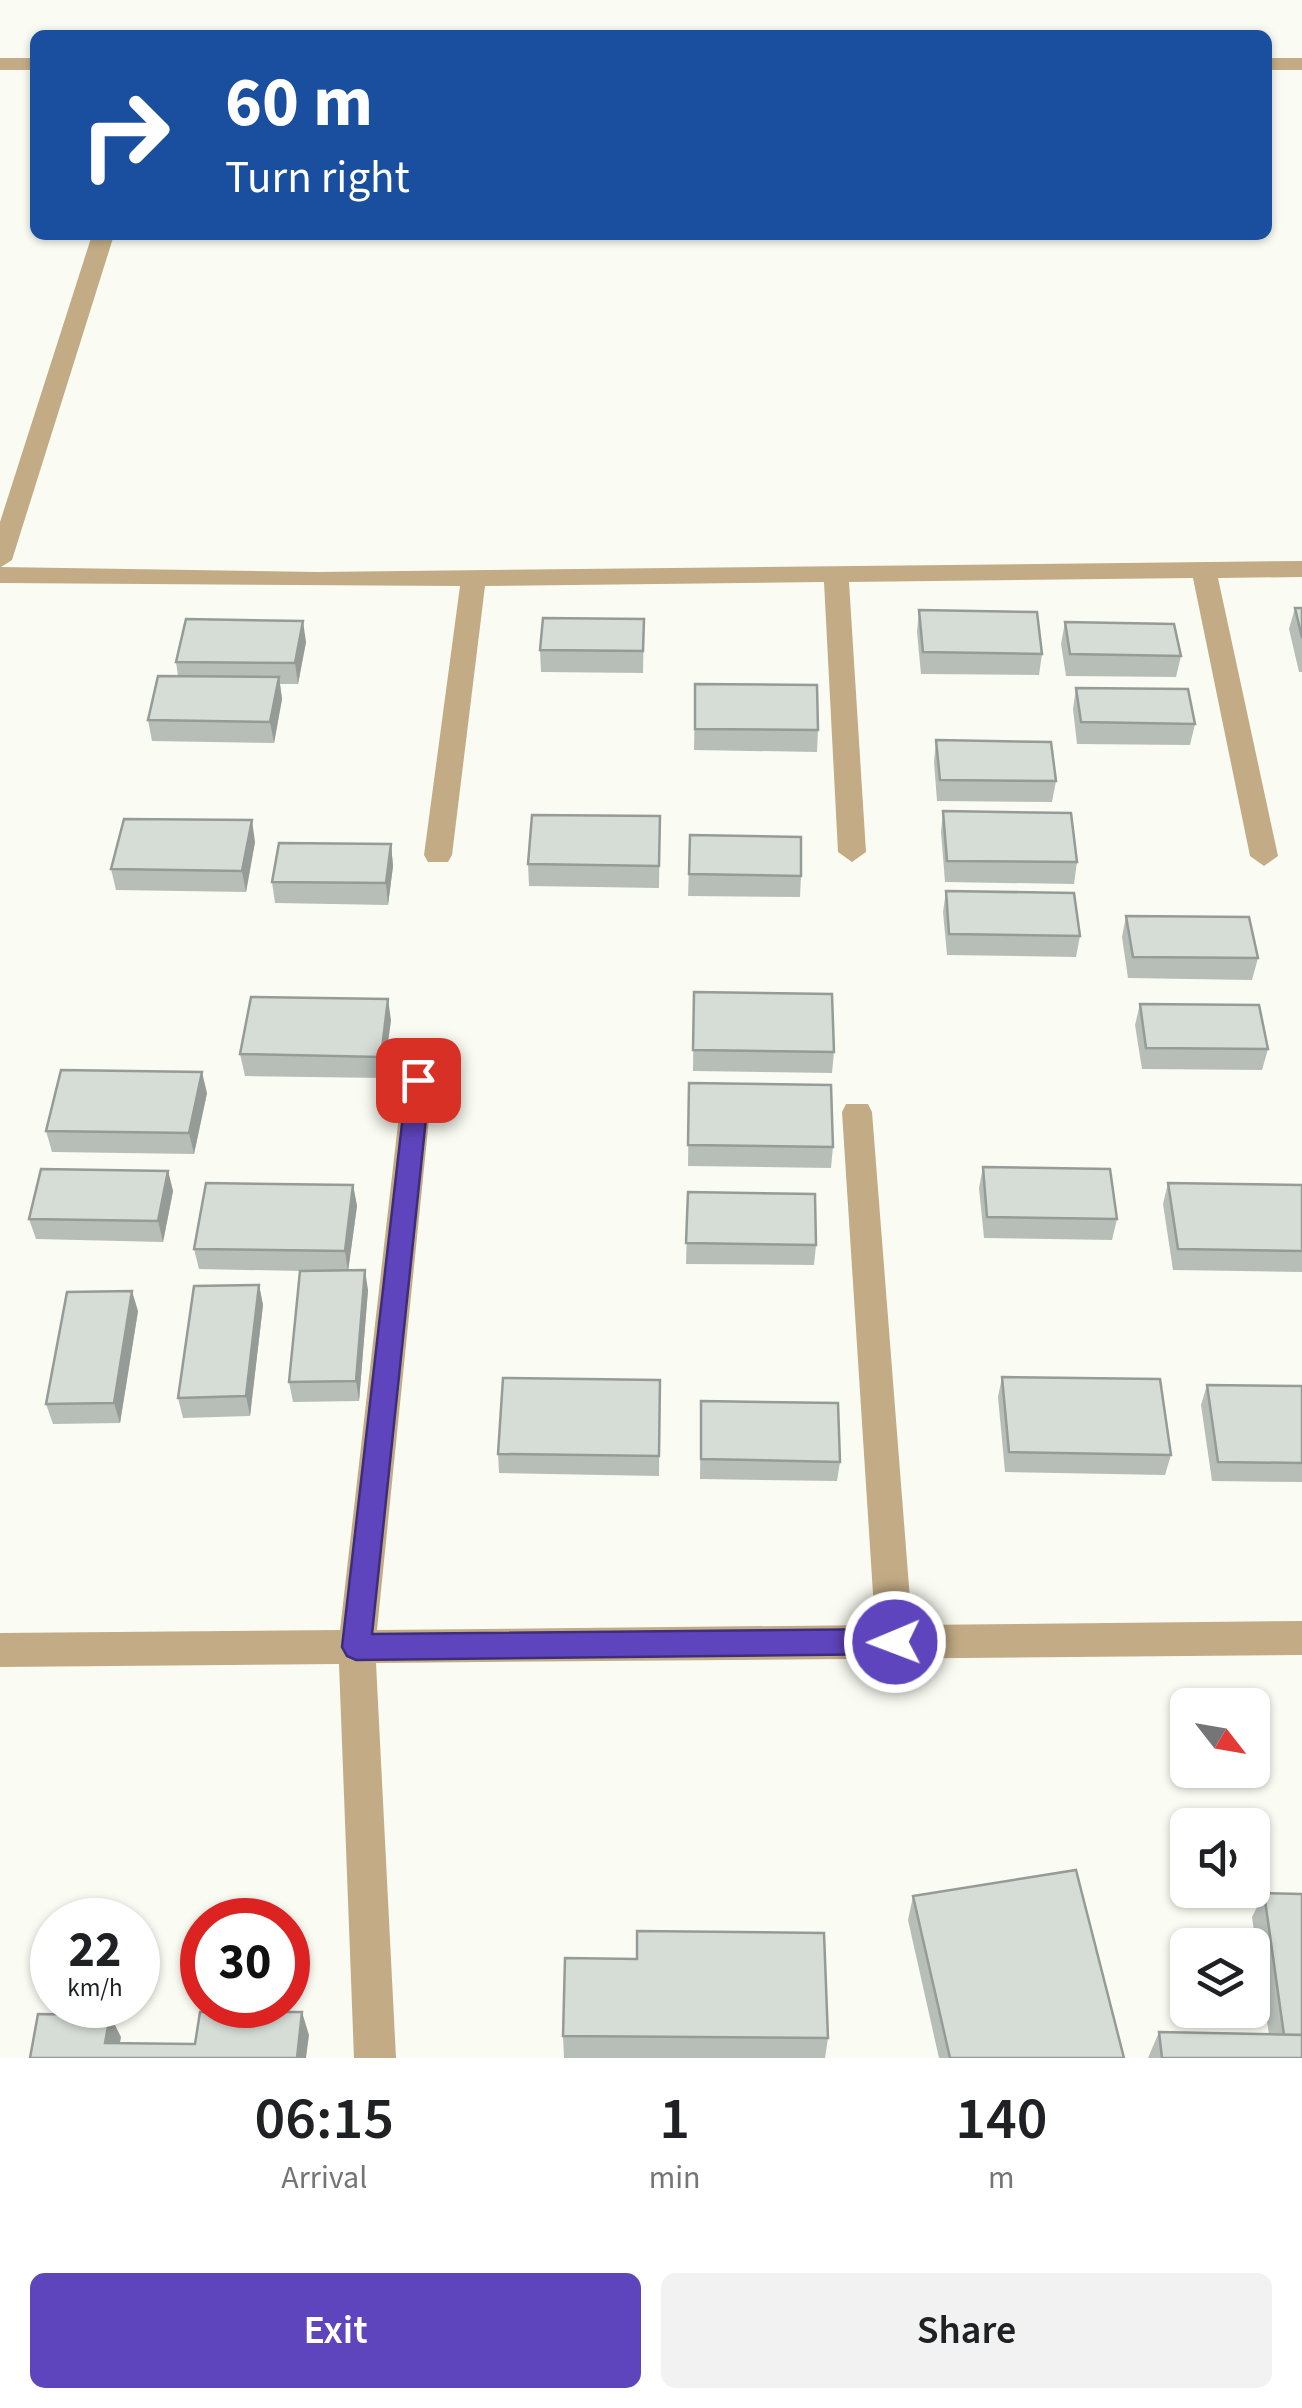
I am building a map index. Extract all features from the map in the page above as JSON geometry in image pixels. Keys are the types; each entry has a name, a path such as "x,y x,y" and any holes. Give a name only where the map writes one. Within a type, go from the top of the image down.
{"street":[{"path":"0,64 30,64"},
{"path":"1272,64 1302,64"},
{"path":"0,560 100,240"},
{"path":"0,575 474,578 1302,569"},
{"path":"1204,570 1264,856"},
{"path":"836,574 852,852"},
{"path":"438,856 474,578"},
{"path":"375,2058 356,1647 418,1080"},
{"path":"856,1112 895,1642"},
{"path":"0,1650 1302,1638"}],"building":[{"path":"1295,608 1302,608 1302,638"},
{"path":"919,610 1037,612 1042,654 923,652"},
{"path":"543,618 644,619 643,651 540,650"},
{"path":"186,619 303,621 295,663 176,662"},
{"path":"1065,622 1174,624 1181,656 1070,654"},
{"path":"158,676 279,677 270,722 148,720"},
{"path":"695,684 817,685 818,730 695,729"},
{"path":"1076,688 1188,689 1195,724 1081,722"},
{"path":"936,740 1051,742 1056,781 940,780"},
{"path":"943,811 1071,813 1077,862 947,861"},
{"path":"532,815 660,816 659,866 528,864"},
{"path":"124,819 252,820 242,871 111,869"},
{"path":"690,835 801,837 801,876 689,874"},
{"path":"279,843 391,844 386,883 272,882"},
{"path":"946,891 1074,893 1080,936 949,934"},
{"path":"1126,916 1249,917 1258,958 1133,957"},
{"path":"694,992 832,994 834,1052 693,1050"},
{"path":"251,997 388,999 381,1057 240,1054"},
{"path":"1140,1004 1259,1005 1268,1049 1146,1048"},
{"path":"61,1070 202,1072 189,1133 46,1131"},
{"path":"689,1083 831,1085 833,1147 688,1145"},
{"path":"983,1167 1110,1169 1117,1219 987,1217"},
{"path":"41,1169 168,1171 158,1221 29,1219"},
{"path":"206,1183 353,1185 345,1251 194,1249"},
{"path":"1168,1183 1302,1185 1302,1251 1178,1249"},
{"path":"688,1192 815,1194 816,1245 686,1243"},
{"path":"365,1270 356,1381 289,1382 300,1271"},
{"path":"259,1285 246,1396 178,1398 194,1286"},
{"path":"132,1291 114,1403 46,1404 67,1292"},
{"path":"1002,1377 1160,1379 1171,1455 1009,1452"},
{"path":"503,1378 660,1380 659,1456 498,1454"},
{"path":"1207,1385 1302,1386 1302,1463 1218,1462"},
{"path":"701,1401 838,1403 840,1462 701,1459"},
{"path":"1076,1870 1124,2058 950,2058 913,1896"},
{"path":"1270,1893 1302,1894 1302,2035 1284,2035 1266,1908 1270,1908"},
{"path":"637,1931 824,1933 828,2038 563,2036 565,1958 637,1959"},
{"path":"35,2028 108,2028 105,2043 195,2044 198,2028 300,2028 297,2058 30,2058"},
{"path":"1159,2032 1302,2035 1302,2058 1162,2058"}],"route":[{"path":"418,1080 356,1647 895,1642"}]}
